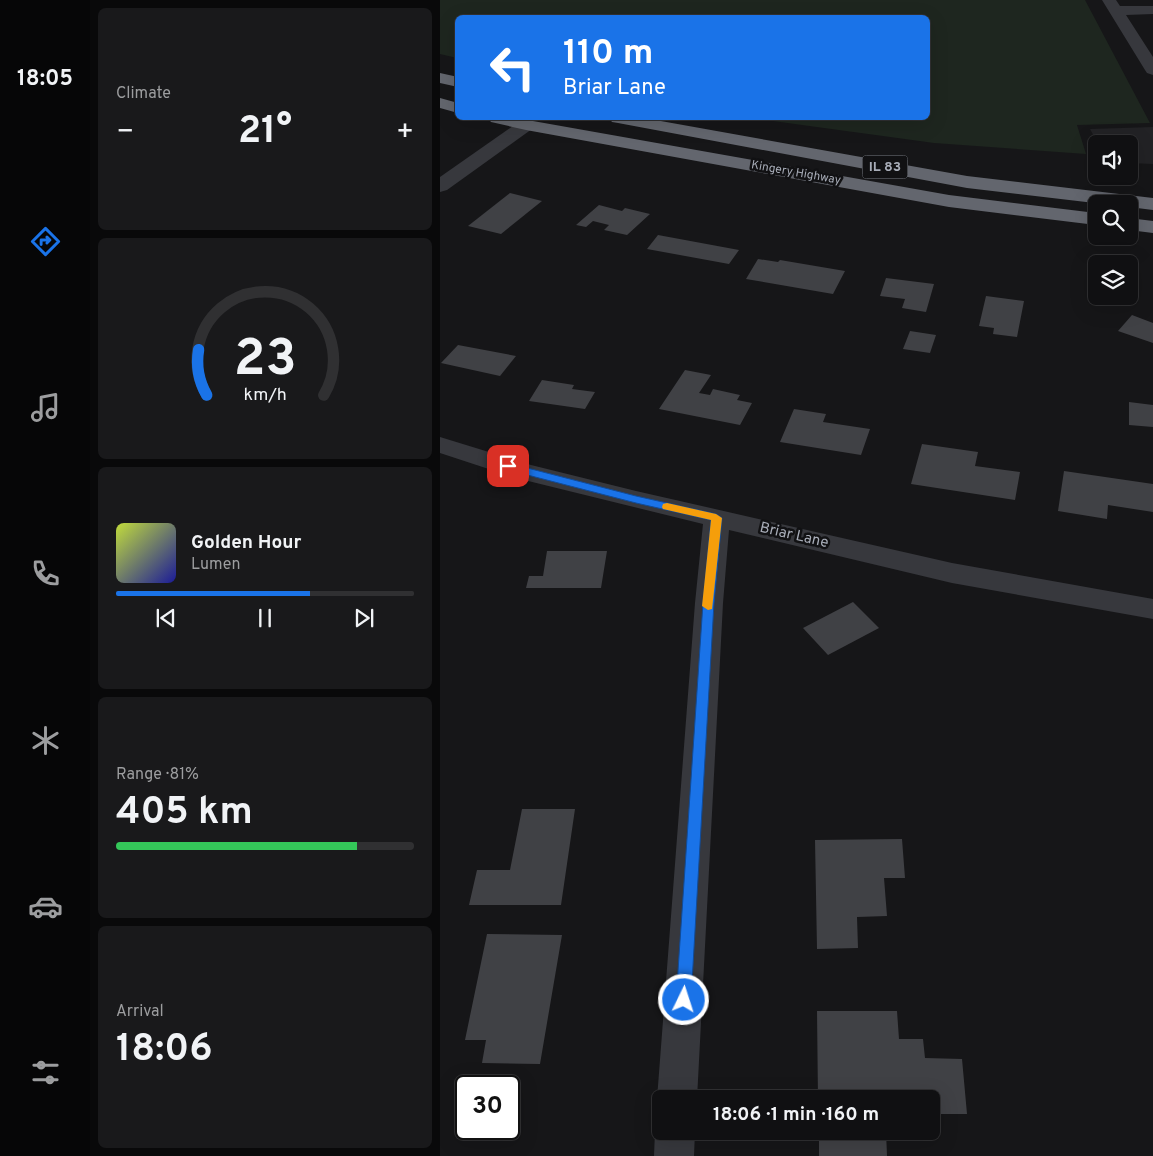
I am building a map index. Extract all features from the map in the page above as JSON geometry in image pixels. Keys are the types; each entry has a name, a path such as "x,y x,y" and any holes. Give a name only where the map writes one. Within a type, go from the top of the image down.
{"highway":[{"path":"440,78 455,81"},
{"path":"440,103 455,107"},
{"name":"Kingery Highway","path":"507,120 949,200 1088,218"},
{"name":"Kingery Highway","path":"629,120 967,182 1153,204"},
{"path":"1138,225 1153,227"}],"street":[{"path":"1113,6 1153,10"},
{"path":"1113,6 1153,70"},
{"path":"440,186 526,124"},
{"name":"Briar Lane","path":"440,445 525,472 716,518 952,572 1153,609"},
{"path":"678,1090 708,603 716,518"},
{"path":"674,1156 675,1140"}],"shaded area":[{"path":"440,0 1085,0 1150,123 1077,125 1086,154 934,143 766,120 930,120 930,15 455,15 455,58 440,54"},
{"path":"1153,127 1153,164 1138,163 1138,135 1093,135 1090,129"}],"building":[{"path":"510,193 542,201 501,234 468,226"},
{"path":"599,205 622,211 625,208 650,214 627,235 604,230 609,225 593,221 586,227 576,225"},
{"path":"658,235 739,250 729,264 647,249"},
{"path":"758,259 778,262 780,260 845,271 833,294 746,279"},
{"path":"886,278 934,284 926,312 902,308 905,299 880,296"},
{"path":"986,296 1024,301 1017,337 993,334 994,328 979,326"},
{"path":"1132,315 1153,323 1153,343 1118,331"},
{"path":"910,331 936,335 930,353 903,349"},
{"path":"458,345 516,356 500,376 441,363"},
{"path":"685,370 711,375 699,393 710,395 713,389 740,395 737,400 752,403 740,425 659,409"},
{"path":"542,380 574,385 572,389 595,392 585,409 529,401"},
{"path":"1129,402 1153,405 1153,427 1129,425"},
{"path":"794,409 826,414 823,422 870,429 861,455 780,442"},
{"path":"922,444 978,452 975,466 1020,472 1015,500 911,484"},
{"path":"1064,471 1153,484 1153,512 1108,505 1107,519 1058,511"},
{"path":"547,551 607,551 601,588 526,588 529,576 543,576"},
{"path":"853,602 879,628 828,655 803,628"},
{"path":"522,809 575,809 561,905 469,905 477,870 510,870"},
{"path":"902,839 905,878 884,878 887,916 857,917 858,948 817,949 815,840"},
{"path":"487,934 562,935 540,1064 482,1063 486,1040 465,1040"},
{"path":"817,1011 897,1011 899,1039 923,1039 925,1058 962,1059 967,1114 940,1114 940,1090 818,1090"},
{"path":"819,1140 886,1140 887,1156 819,1156"}],"slow traffic":[{"path":"667,507 716,518 708,606"}],"route":[{"path":"508,466 636,500 716,518 708,603 684,1000"}]}
